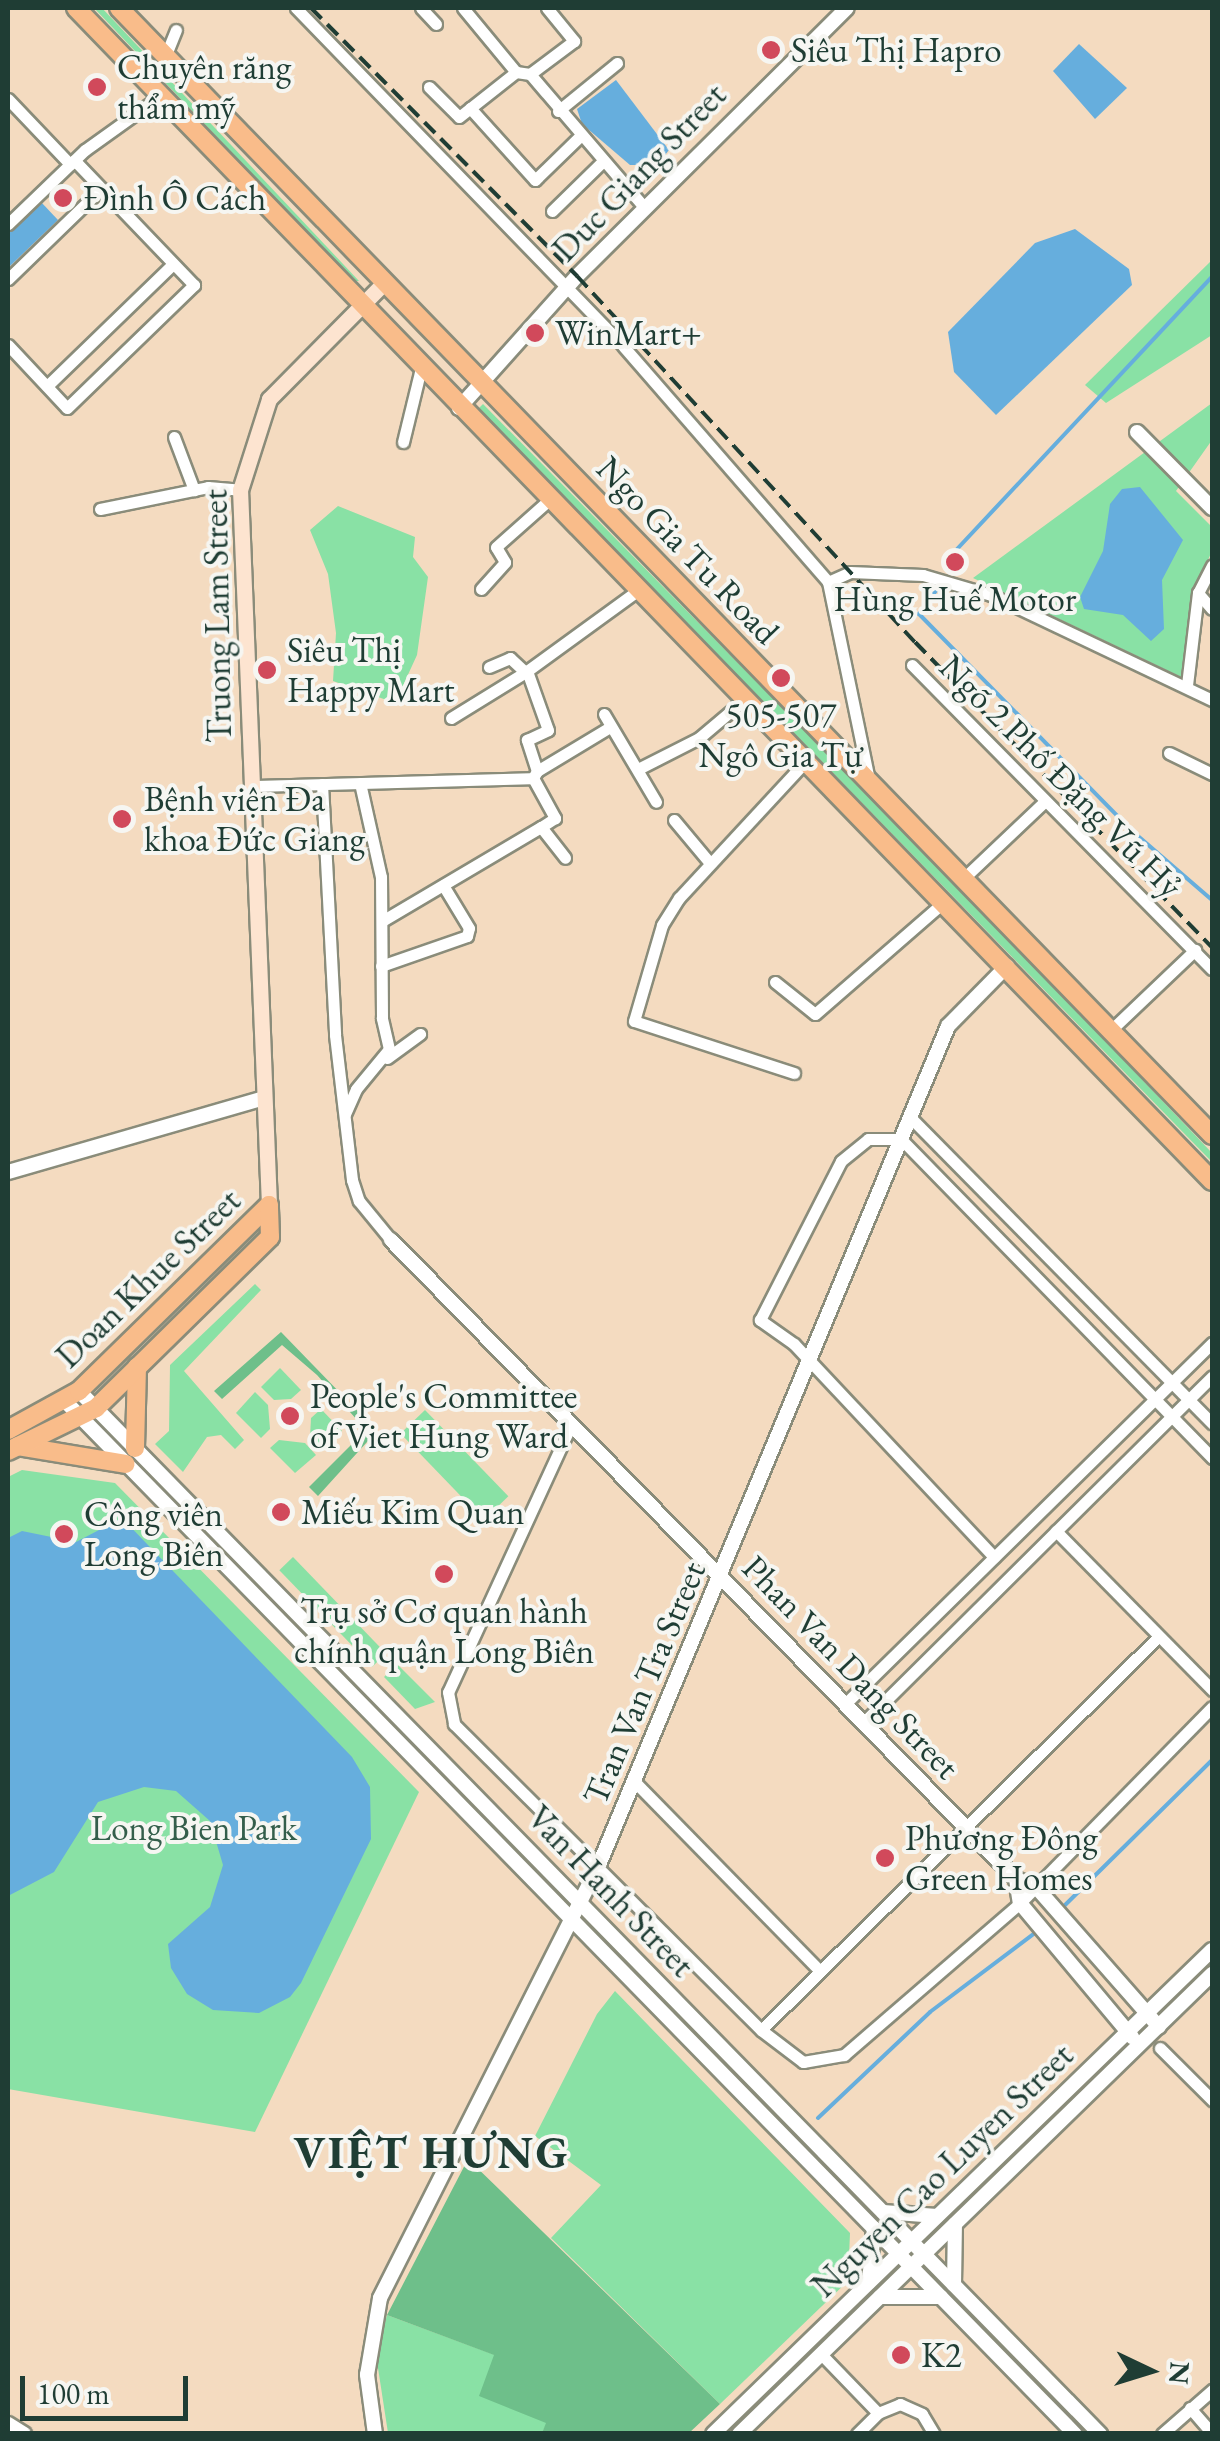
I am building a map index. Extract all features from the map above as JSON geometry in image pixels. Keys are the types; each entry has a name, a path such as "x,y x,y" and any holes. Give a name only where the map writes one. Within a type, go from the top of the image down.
{"main road":[{"name":"Ngo Gia Tu Road","path":"76,8 637,591 946,901 1212,1181"},
{"name":"Ngo Gia Tu Road","path":"130,11 165,57 966,876 1212,1134"},
{"name":"Truong Lam Street","path":"269,1206 240,490 270,399 384,284"},
{"name":"Doan Khue Street","path":"11,1442 88,1412 137,1368 270,1237 269,1206"},
{"name":"Doan Khue Street","path":"11,1442 72,1396 269,1206"},
{"path":"11,1442 130,1456 137,1368"}],"street":[{"path":"296,8 624,347 828,582 869,779"},
{"path":"421,8 436,24"},
{"path":"463,8 516,72 530,74 601,164 645,208"},
{"path":"530,74 574,41 547,8"},
{"name":"Duc Giang Street","path":"459,408 566,290 841,10"},
{"path":"165,57 176,30"},
{"path":"558,111 617,64"},
{"path":"429,87 459,117 516,72"},
{"path":"8,224 72,162 158,97"},
{"path":"8,99 194,285 67,408 8,345"},
{"path":"470,108 535,180 580,138"},
{"path":"552,210 601,164"},
{"path":"8,279 100,190"},
{"path":"47,386 174,264"},
{"path":"403,442 421,368"},
{"path":"1137,432 1212,508"},
{"path":"174,437 194,490"},
{"path":"100,509 194,490 240,490"},
{"path":"480,589 505,562 496,547 550,500"},
{"path":"1187,685 1198,593 1212,565"},
{"path":"828,582 850,572 923,575 992,596 1212,700"},
{"path":"451,718 526,672 637,591"},
{"path":"1198,593 1212,609"},
{"path":"382,922 556,818 535,774 527,740 548,730 526,672 510,658 489,666"},
{"name":"Ngõ 2 Phố Đặng Vũ Hỷ","path":"912,666 1212,969"},
{"path":"640,768 698,738 744,700"},
{"path":"604,714 640,768 656,802"},
{"path":"252,786 535,774 610,727"},
{"path":"1170,753 1212,774"},
{"path":"794,1073 634,1020 662,924 710,863 806,762"},
{"path":"360,783 382,877 386,1058"},
{"path":"322,784 344,1116 356,1196 390,1240"},
{"path":"966,876 1044,802"},
{"path":"674,820 710,863"},
{"path":"541,827 565,858"},
{"path":"381,966 468,936 469,928 443,885"},
{"path":"776,982 812,1015 946,901"},
{"path":"1112,1029 1195,950"},
{"name":"Tran Van Tra Street","path":"375,2434 367,2375 380,2298 582,1904 948,1026 1007,966"},
{"path":"344,1116 356,1089 386,1058 420,1034"},
{"path":"8,1172 264,1098"},
{"path":"910,1117 1212,1423"},
{"path":"994,1558 808,1364 794,1344 760,1320 841,1161 868,1140 901,1139 1212,1458"},
{"name":"Phan Van Dang Street","path":"390,1240 1016,1879 1036,1887 1158,2026"},
{"path":"844,1704 1212,1343"},
{"path":"863,1723 1212,1376"},
{"name":"Van Hanh Street","path":"72,1396 574,1921 1072,2432"},
{"path":"571,1424 448,1692 454,1724 761,2030 803,2062 844,2055 1020,1903 1212,1707"},
{"name":"Van Hanh Street","path":"130,1456 582,1904 1100,2434"},
{"path":"1056,1531 1212,1690"},
{"path":"761,2030 1158,1636"},
{"path":"634,1782 820,1972"},
{"path":"1016,1879 1020,1903 1128,2032 1140,2045 1160,2048 1212,2100"},
{"name":"Nguyen Cao Luyen Street","path":"713,2434 1212,1950"},
{"name":"Nguyen Cao Luyen Street","path":"739,2434 1212,1974"},
{"path":"1158,2026 1160,2048"},
{"path":"883,2212 937,2216"},
{"path":"954,2285 955,2224"},
{"path":"869,2282 874,2228"},
{"path":"880,2297 941,2297"},
{"path":"821,2354 878,2413"},
{"path":"1162,2434 1212,2390"},
{"path":"857,2434 878,2413 900,2404 912,2408 934,2434"},
{"path":"1190,2408 1212,2433"},
{"path":"8,2424 24,2434"}],"green space":[{"path":"94,8 102,8 359,281 354,281"},
{"path":"1212,260 1212,335 1106,403 1085,385"},
{"path":"1212,403 1212,440 1176,491 1212,527 1212,551 1191,598 1183,678 973,578"},
{"path":"483,404 958,886 1212,1153 1212,1162 478,409"},
{"path":"338,506 415,537 413,557 428,577 417,655 395,703 333,681 336,633 328,574 310,530"},
{"path":"255,1284 261,1290 184,1371 244,1440 235,1449 221,1435 207,1437 183,1472 155,1444 169,1431 170,1365"},
{"path":"281,1332 377,1431 318,1496 309,1487 366,1430 317,1375 282,1345 222,1399 214,1391"},
{"path":"280,1368 301,1390 291,1399 274,1400 261,1387"},
{"path":"255,1392 268,1405 270,1429 261,1438 236,1413"},
{"path":"321,1409 342,1431 323,1449 310,1437 311,1418"},
{"path":"425,1410 508,1496 484,1520 401,1434"},
{"path":"279,1440 305,1443 316,1455 295,1473 270,1448"},
{"name":"Long Bien Park","path":"22,1470 115,1483 419,1792 255,2132 8,2089 8,1477"},
{"path":"293,1557 386,1653 372,1667 279,1570"},
{"path":"397,1664 435,1702 415,1709 384,1677"},
{"path":"615,1991 850,2233 848,2281 720,2404 551,2238 601,2185 535,2136 597,2014"},
{"path":"468,2159 720,2404 689,2433 542,2433 546,2423 479,2396 494,2355 387,2315"},
{"path":"387,2315 495,2355 547,2423 542,2433 388,2433 376,2355"}],"water":[{"path":"1079,44 1127,88 1095,119 1053,71"},
{"path":"616,80 669,150 657,165 630,165 582,124 577,109"},
{"path":"41,202 58,220 8,268 8,234"},
{"path":"1075,229 1129,269 1132,285 996,415 954,372 948,332 1035,243"},
{"path":"1140,487 1183,540 1162,580 1164,629 1151,641 1123,615 1084,609 1080,597 1103,551 1110,504 1122,489"},
{"path":"122,1518 352,1757 370,1787 371,1839 301,1983 290,1997 259,2013 213,2010 187,1994 171,1968 168,1944 210,1907 223,1865 210,1821 176,1791 144,1787 98,1802 54,1872 8,1896 8,1538 22,1531 76,1542"}],"waterway":[{"path":"944,563 1212,277"},
{"path":"940,585 919,614 1131,830 1212,900"},
{"path":"1060,1910 1212,1760"},
{"path":"818,2118 930,2012 1039,1930"}],"railway":[{"path":"311,8 577,276 915,642 1212,947"}],"place":[{"name":"Siêu Thị Hapro","path":"771,50"},
{"name":"Chuyên răng thẩm mỹ","path":"97,87"},
{"name":"Đình Ô Cách","path":"63,198"},
{"name":"WinMart+","path":"535,333"},
{"name":"Hùng Huế Motor","path":"955,562"},
{"name":"Siêu Thị Happy Mart","path":"267,670"},
{"name":"505-507 Ngô Gia Tự","path":"781,678"},
{"name":"Bệnh viện Đa khoa Đức Giang","path":"122,819"},
{"name":"People's Committee of Viet Hung Ward","path":"290,1416"},
{"name":"Miếu Kim Quan","path":"281,1512"},
{"name":"Công viên Long Biên","path":"64,1534"},
{"name":"Trụ sở Cơ quan hành chính quận Long Biên","path":"444,1574"},
{"name":"Phương Đông Green Homes","path":"885,1858"},
{"name":"K2","path":"901,2355"}],"district":[{"name":"VIỆT HƯNG","path":"432,2153"}]}
